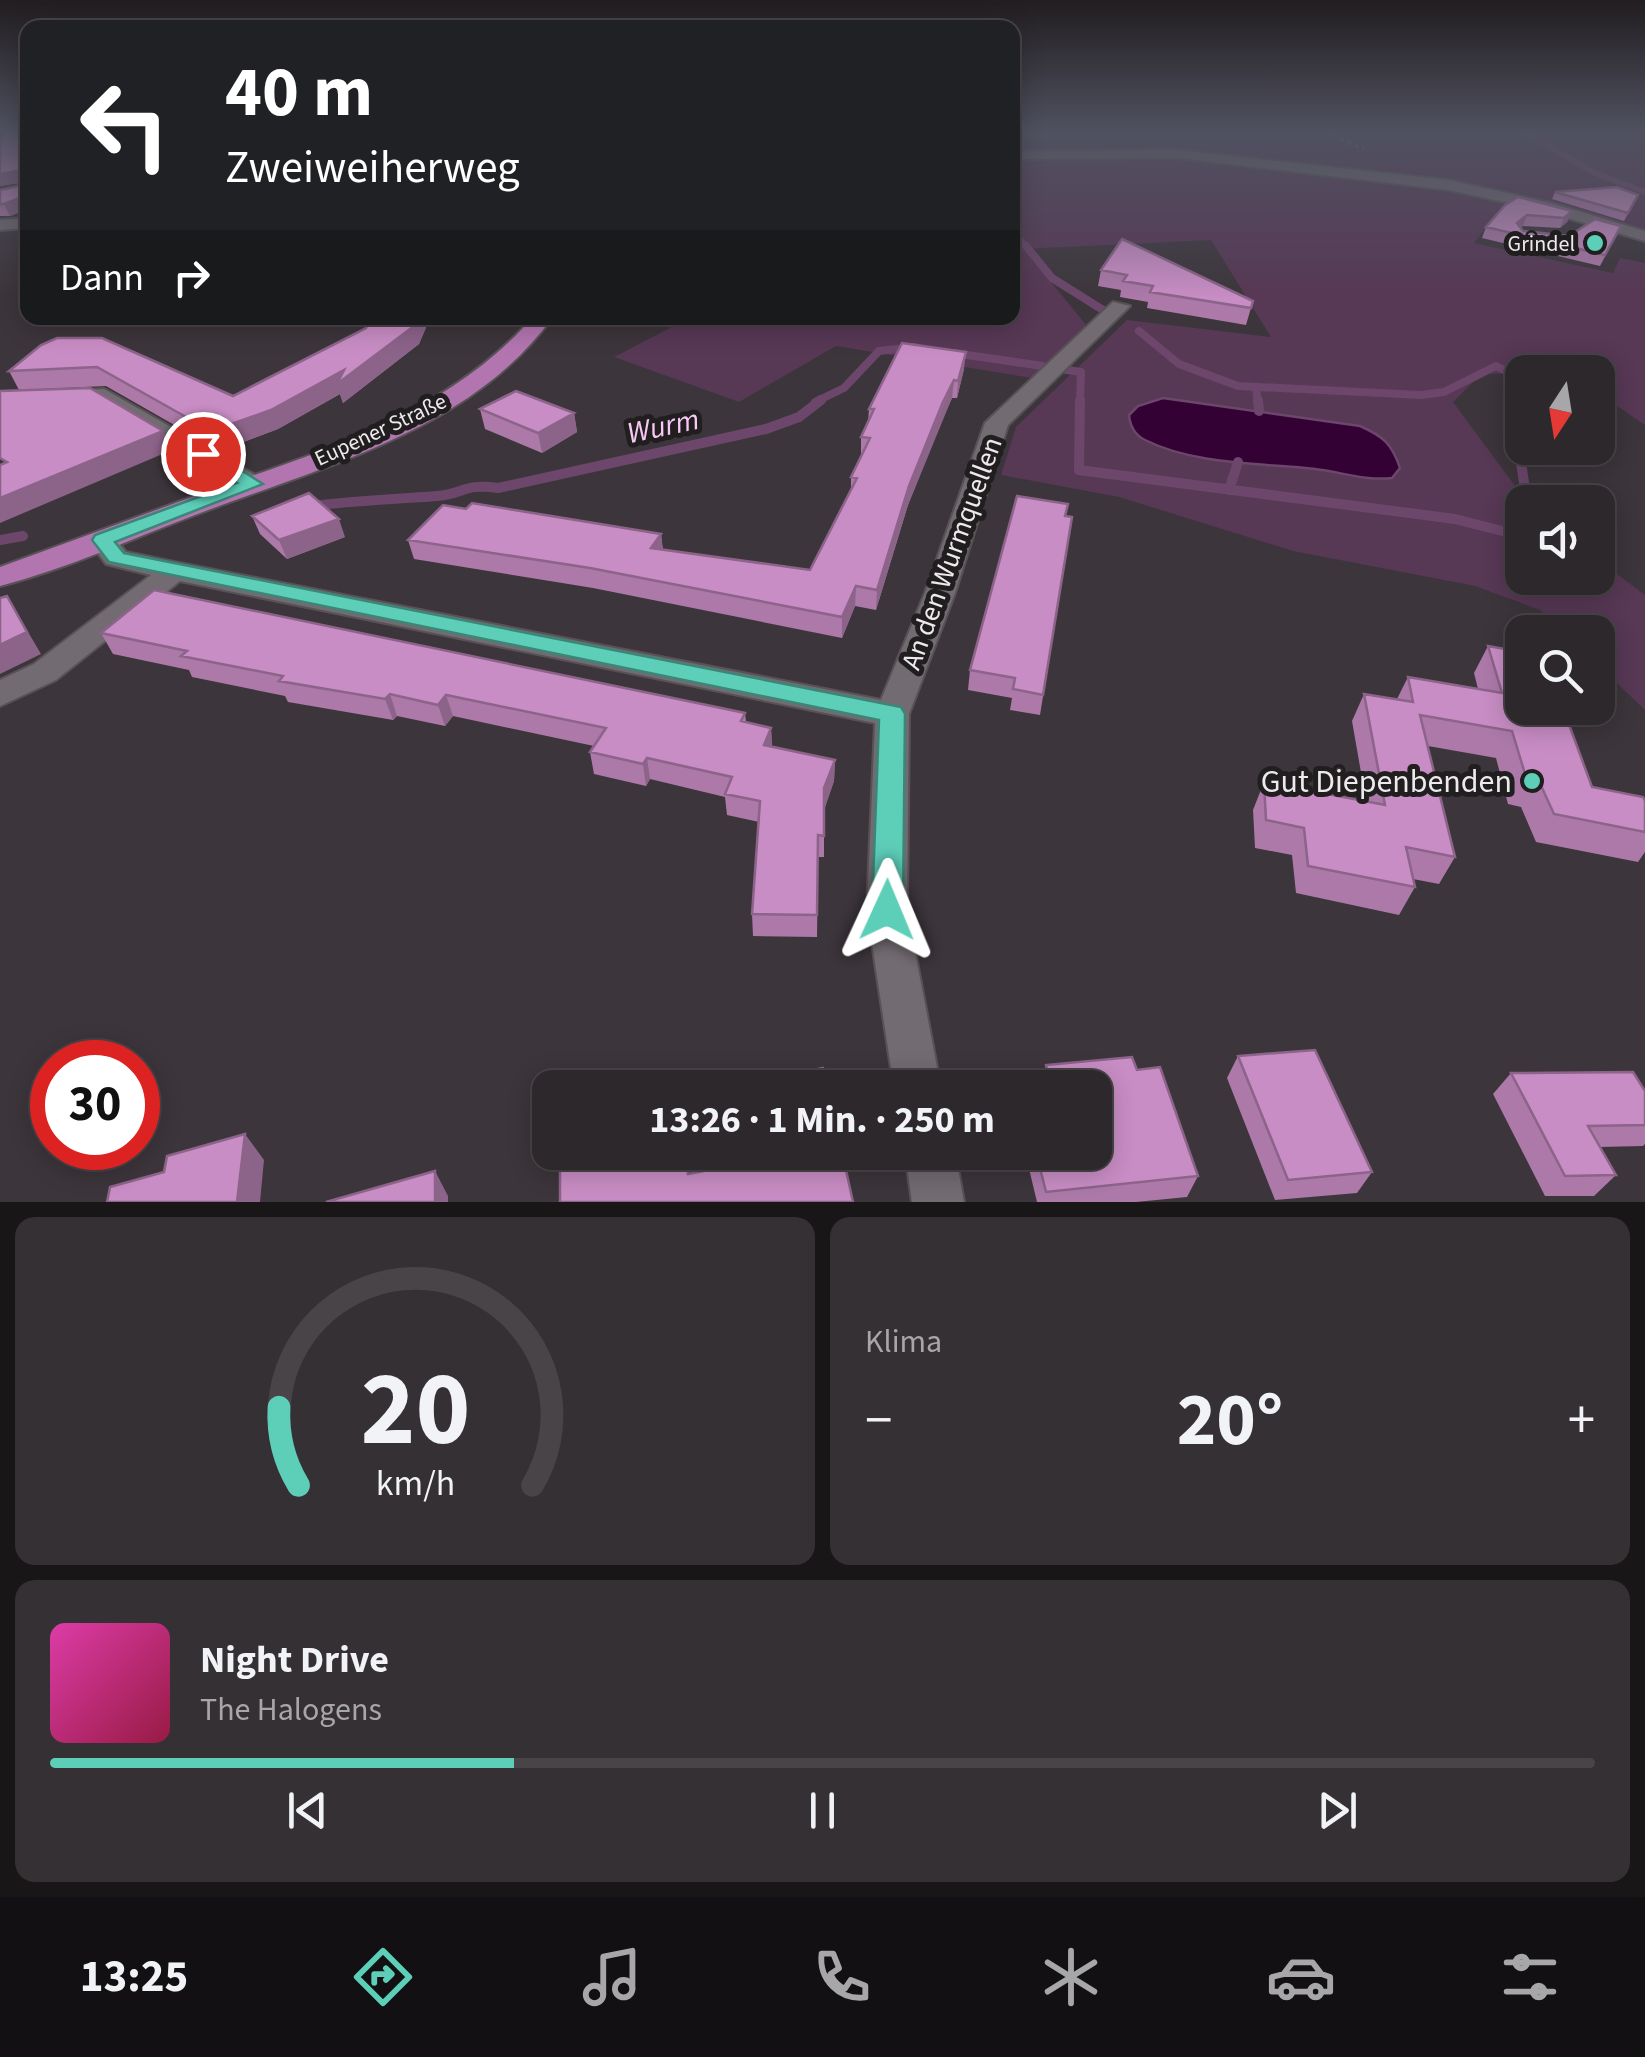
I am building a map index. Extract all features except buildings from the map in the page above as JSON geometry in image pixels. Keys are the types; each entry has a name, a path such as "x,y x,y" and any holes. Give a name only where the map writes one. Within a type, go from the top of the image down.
{"main road":[{"name":"Eupener Straße","path":"0,577 253,484 410,420 503,360 536,325"}],"street":[{"path":"1453,186 1588,218 1645,236"},
{"path":"1564,238 1588,218"},
{"name":"An den Wurmquellen","path":"915,1070 887,910 892,714 940,592 997,423 1120,306"},
{"path":"0,402 104,396 253,484"},
{"path":"102,540 116,558 174,571 892,714"},
{"path":"0,694 45,672 174,571"},
{"path":"933,1170 938,1202"}],"shaded area":[{"path":"1020,186 1439,186 1507,199 1474,243 1613,273 1620,258 1645,263 1645,425 1615,405 1615,355 1505,355 1505,374 1481,374 1453,402 1514,485 1505,485 1505,595 1615,595 1615,573 1645,595 1645,710 1615,681 1615,615 1545,615 1475,586 1293,551 1119,497 1001,475 1016,427 1127,320 1271,337 1211,240 1024,249 1087,326 1032,378 836,346 739,402 614,357 676,325 1020,325"},
{"path":"1472,186 1645,186 1645,233 1543,201"},
{"path":"1163,398 1360,426 1386,442 1400,468 1392,478 1372,478 1207,459 1164,448 1138,435 1129,415 1138,406"}],"waterway":[{"path":"1629,186 1645,192"},
{"name":"Wurm","path":"1020,240 1028,249"},
{"name":"Wurm","path":"1026,246 1052,278 1103,310"},
{"name":"Wurm","path":"1139,331 1179,364 1238,386 1421,395 1444,392 1496,366 1505,370"},
{"path":"815,402 844,388 879,351 915,347"},
{"name":"Wurm","path":"953,353 1043,366"},
{"name":"Wurm","path":"1060,369 1081,372 1080,402"},
{"path":"1256,388 1258,402"},
{"name":"Wurm","path":"311,506 498,488 766,429 799,417 821,400"},
{"name":"Wurm","path":"1080,400 1079,470 1229,490"},
{"path":"1258,400 1259,411"},
{"path":"1229,490 1238,462"},
{"name":"Wurm","path":"1521,465 1524,485"},
{"name":"Wurm","path":"1229,490 1455,519 1505,532"},
{"name":"Wurm","path":"0,540 23,536"}],"place":[{"name":"Grindel","path":"1595,243"},
{"name":"Gut Diepenbenden","path":"1532,781"}],"route":[{"path":"203,454 253,484 102,540 116,558 892,714 887,910"}]}
